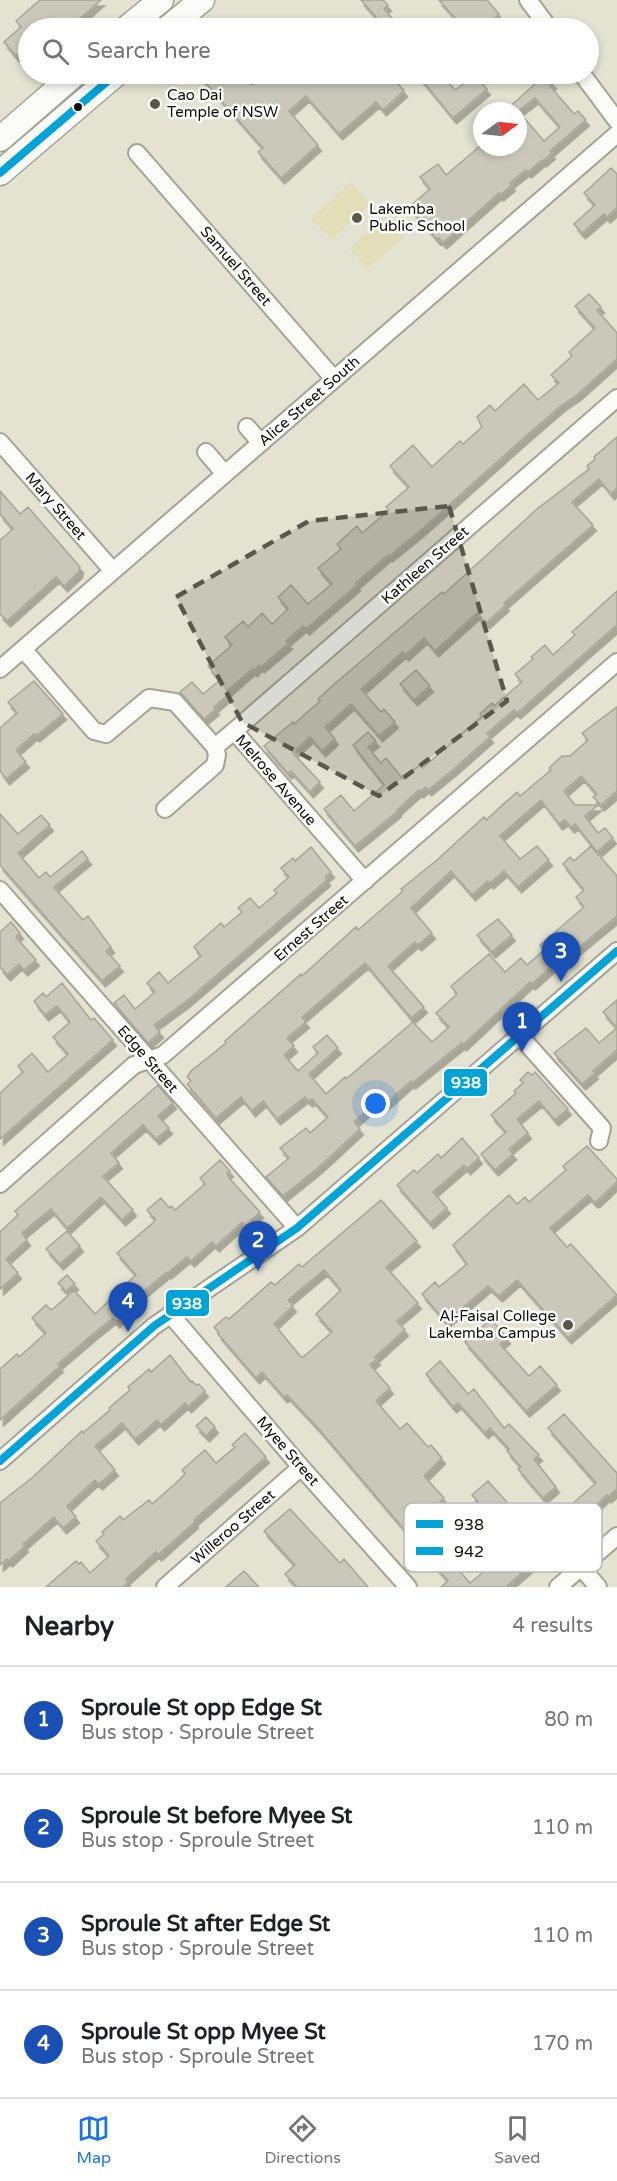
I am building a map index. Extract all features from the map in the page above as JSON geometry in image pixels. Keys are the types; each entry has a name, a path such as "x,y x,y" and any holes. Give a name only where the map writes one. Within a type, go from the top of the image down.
{"highway":[{"path":"139,18 161,0"},
{"path":"180,18 202,0"},
{"path":"0,139 63,84"},
{"path":"0,173 104,84"}],"street":[{"path":"528,0 542,18"},
{"path":"589,84 617,121"},
{"name":"Alice Street South","path":"0,669 617,134"},
{"name":"Samuel Street","path":"137,153 334,379"},
{"name":"Kathleen Street","path":"234,731 617,398"},
{"path":"247,427 261,443"},
{"name":"Mary Street","path":"0,442 113,571"},
{"path":"206,452 225,474"},
{"name":"Melrose Avenue","path":"23,649 94,731 106,734 149,698 175,702 215,747 234,731 365,881"},
{"name":"Ernest Street","path":"0,1184 134,1065 163,1055 617,662"},
{"path":"165,809 215,765 217,755 215,747"},
{"name":"Edge Street","path":"0,890 297,1228"},
{"path":"0,1461 142,1335 297,1228 617,951"},
{"path":"520,1035 602,1128 599,1141"},
{"name":"Myee Street","path":"170,1314 408,1587"},
{"name":"Willeroo Street","path":"165,1587 301,1467"},
{"path":"602,1549 617,1536"},
{"path":"558,1587 575,1572"},
{"path":"585,1572 598,1587"}],"highlighted area":[{"path":"449,506 507,701 379,796 242,722 176,597 309,521"}],"shaded area":[{"path":"79,84 91,84 0,163 0,153"},
{"path":"351,182 371,204 331,240 311,218"},
{"path":"385,217 403,238 367,269 349,248"}],"building":[{"path":"40,0 101,0 80,18 19,18"},
{"path":"361,0 383,0 388,5 384,9 392,18 376,17"},
{"path":"439,0 487,0 499,14 495,18 455,18"},
{"path":"18,30 18,54 16,56 4,42"},
{"path":"207,84 398,84 404,91 383,110 376,102 339,134 306,96 289,111 318,145 281,178 258,152 263,148"},
{"path":"425,84 450,84 455,90 464,84 482,84 487,89 453,118"},
{"path":"535,84 552,84 550,86 574,114 578,111 586,120 550,151 552,153 543,161 528,172 526,170 510,183 512,185 500,195 499,193 443,243 409,207 430,189 420,177 438,164 446,175 473,152 473,156 527,156 527,121 544,141 560,127 535,98 527,104 527,102 515,102"},
{"path":"611,168 617,174 617,208 607,217 604,214 582,233 574,224 595,205 584,193"},
{"path":"589,294 601,307 597,310 617,333 617,359 526,436 420,531 388,555 306,629 303,626 286,641 289,643 261,667 259,665 254,671 252,669 227,691 229,694 204,719 180,692 192,682 203,694 220,680 208,666 232,645 225,637 243,621 248,627 262,613 272,624 288,609 278,597 291,585 308,604 332,584 318,568 341,549 337,544 357,526 362,533 389,510 386,507 409,487 390,466 413,445 432,467 460,441 463,444 482,427 477,417 490,405 495,411 524,384 538,400 559,383 551,375 572,356 569,352 595,328 575,306"},
{"path":"617,437 617,488 611,494 599,479 572,502 593,525 504,603 506,605 486,623 477,613 435,651 424,638 405,655 403,652 361,689 381,712 384,709 395,722 379,736 351,704 325,727 335,739 322,751 310,737 293,753 320,782 310,792 291,771 288,773 264,746 293,722 294,724 320,701 318,699 331,687 442,592 444,594 537,509 589,469 587,466 595,459 594,457"},
{"path":"0,491 20,514 28,507 80,567 79,572 64,586 56,577 7,621 0,614 0,540 13,529 0,514"},
{"path":"617,591 617,625 517,713 514,710 487,733 490,737 455,768 428,790 426,787 420,792 419,790 398,811 355,846 324,809 341,795 354,811 384,785 353,745 368,732 376,741 368,747 381,763 386,758 403,779 420,765 423,768 482,716 480,714 492,703 494,706 522,682 515,674 533,659 531,657 545,645 553,655 575,635 572,632"},
{"path":"416,670 430,686 414,700 400,684"},
{"path":"34,681 63,714 16,750 26,762 6,779 0,771 0,728 17,713 8,702"},
{"path":"617,707 617,791 601,805 593,797 597,794 581,776 564,791 575,805 598,805 585,816 598,833 605,828 613,838 597,852 575,824 571,827 565,820 559,824 541,800 500,836 520,859 537,846 549,860 518,887 504,871 472,895 451,871 411,908 432,933 418,945 415,942 388,966 424,1007 411,1018 365,963 302,1017 306,1022 287,1038 294,1046 284,1055 298,1071 318,1053 313,1047 327,1035 338,1048 309,1074 326,1094 413,1022 432,1042 449,1027 436,1013 457,994 451,986 489,954 505,972 521,958 527,965 544,950 540,945 584,907 576,897 584,890 563,864 570,857 574,861 591,846 617,876 617,916 555,967 553,965 532,984 530,982 463,1045 462,1043 412,1083 411,1081 381,1108 376,1102 354,1122 360,1129 283,1196 266,1177 289,1158 280,1148 306,1128 310,1133 328,1117 312,1099 309,1101 305,1097 277,1119 263,1101 252,1111 241,1097 216,1118 187,1084 191,1081 187,1077 191,1071 226,1043 225,1041 356,927 358,930 403,891 401,889 484,817 486,820 517,792 520,796 551,770 549,768 562,756 570,756 588,740 582,733"},
{"path":"0,814 18,834 41,815 50,825 18,853 39,878 46,872 50,877 82,851 88,859 54,887 83,920 88,916 111,947 106,951 120,966 102,981 0,865"},
{"path":"311,847 331,872 325,877 327,880 188,1000 154,1025 160,1032 148,1043 114,1003 124,995 135,1009 155,992 147,983 159,972 168,983 201,956 194,947 221,923 224,927 242,912 238,908 250,898 259,908 277,893 274,890 289,877 281,868 293,858 295,861"},
{"path":"498,919 512,935 492,952 477,935"},
{"path":"11,922 20,933 16,937 36,960 24,970 19,964 7,975 0,967 0,932"},
{"path":"62,983 91,1020 94,1018 113,1040 0,1139 0,1093 23,1072 18,1066 32,1053 48,1072 68,1054 53,1037 70,1022 57,1006 45,1015 34,1001 43,993 46,997"},
{"path":"617,1000 617,1028 603,1012"},
{"path":"586,1028 599,1043 617,1028 617,1050 582,1084 554,1053"},
{"path":"528,1072 532,1075 535,1072 568,1109 555,1120 539,1101 517,1119 528,1133 509,1149 513,1154 495,1170 481,1154 506,1132 491,1115 516,1093 514,1091 523,1083 520,1080"},
{"path":"158,1085 173,1103 158,1116 169,1128 156,1139 143,1125 111,1153 119,1163 103,1176 133,1210 122,1220 101,1197 67,1228 51,1209 22,1233 27,1240 6,1259 18,1273 0,1289 0,1232 18,1215 15,1211"},
{"path":"462,1138 479,1158 467,1169 464,1165 433,1192 447,1208 430,1223 397,1185 414,1170 417,1173 438,1154 441,1158"},
{"path":"587,1146 617,1179 617,1182 597,1201 594,1202 588,1195 550,1228 567,1247 571,1244 617,1295 568,1338 517,1280 499,1296 488,1286 446,1322 422,1294 435,1282 439,1287 467,1264 453,1245 509,1195 517,1204 525,1197 529,1202 566,1170 563,1166"},
{"path":"220,1160 230,1171 227,1173 229,1178 260,1212 245,1226 242,1222 216,1246 212,1242 191,1261 187,1257 167,1272 125,1307 127,1309 116,1322 113,1318 93,1334 0,1420 0,1369 17,1354 19,1357 46,1333 32,1318 46,1305 53,1309 74,1290 95,1314 136,1275 117,1253 154,1222 155,1219 147,1210 161,1198 169,1208 171,1206 175,1210 205,1184 200,1178"},
{"path":"381,1200 417,1241 386,1267 418,1303 397,1321 405,1330 375,1357 377,1359 370,1365 390,1388 376,1401 400,1429 407,1423 428,1447 431,1445 442,1458 424,1476 444,1498 438,1503 404,1503 404,1529 287,1395 284,1397 262,1372 256,1378 214,1327 226,1317 229,1319 271,1282 275,1285 299,1264 302,1267","holes":["324,1270 341,1290 316,1314 332,1332 301,1357 274,1324 293,1306 288,1300"]},
{"path":"67,1231 80,1246 60,1264 46,1249"},
{"path":"67,1275 75,1284 66,1291 58,1283"},
{"path":"491,1319 507,1338 500,1344 529,1376 540,1366 557,1385 526,1411 465,1342"},
{"path":"170,1355 191,1382 199,1384 205,1391 188,1407 185,1403 161,1425 157,1420 135,1439 122,1423 95,1446 115,1470 99,1484 95,1480 67,1506 76,1517 63,1528 54,1517 23,1544 25,1546 9,1561 7,1559 0,1565 0,1503 33,1477 82,1431 83,1433 110,1410 109,1408 130,1390 128,1387 149,1369 151,1372"},
{"path":"440,1361 468,1394 474,1389 504,1428 509,1424 539,1455 534,1459 556,1487 543,1498 518,1469 521,1467 507,1451 509,1449 490,1428 485,1433 458,1403 453,1407 426,1374"},
{"path":"564,1414 617,1473 617,1489 598,1503 573,1503 596,1483 548,1428"},
{"path":"206,1417 215,1427 206,1436 196,1426"},
{"path":"245,1433 266,1457 158,1555 156,1552 126,1579 128,1582 123,1587 46,1587 76,1561 79,1564 81,1562 90,1573 109,1556 96,1541 104,1534 102,1532 120,1516 123,1520 149,1500 152,1504 185,1474 182,1470 205,1450 216,1463 235,1447 232,1445"},
{"path":"488,1481 508,1503 479,1503 472,1495"},
{"path":"290,1509 340,1563 344,1559 368,1587 297,1587 285,1574 295,1565 264,1531"},
{"path":"244,1571 259,1587 226,1587"},
{"path":"440,1572 460,1572 470,1583 484,1572 523,1572 506,1587 441,1587 448,1581"}],"transit line":[{"name":"942","path":"0,173 104,84"},
{"name":"938","path":"0,1461 154,1326 297,1228 617,951"}],"place":[{"name":"Cao Dai Temple of NSW","path":"155,104"},
{"name":"Lakemba Public School","path":"357,218"},
{"name":"Sproule St after Edge St","path":"561,982"},
{"name":"Sproule St opp Edge St","path":"522,1052"},
{"name":"Sproule St before Myee St","path":"258,1271"},
{"name":"Al-Faisal College Lakemba Campus","path":"568,1325"},
{"name":"Sproule St opp Myee St","path":"128,1332"}]}
